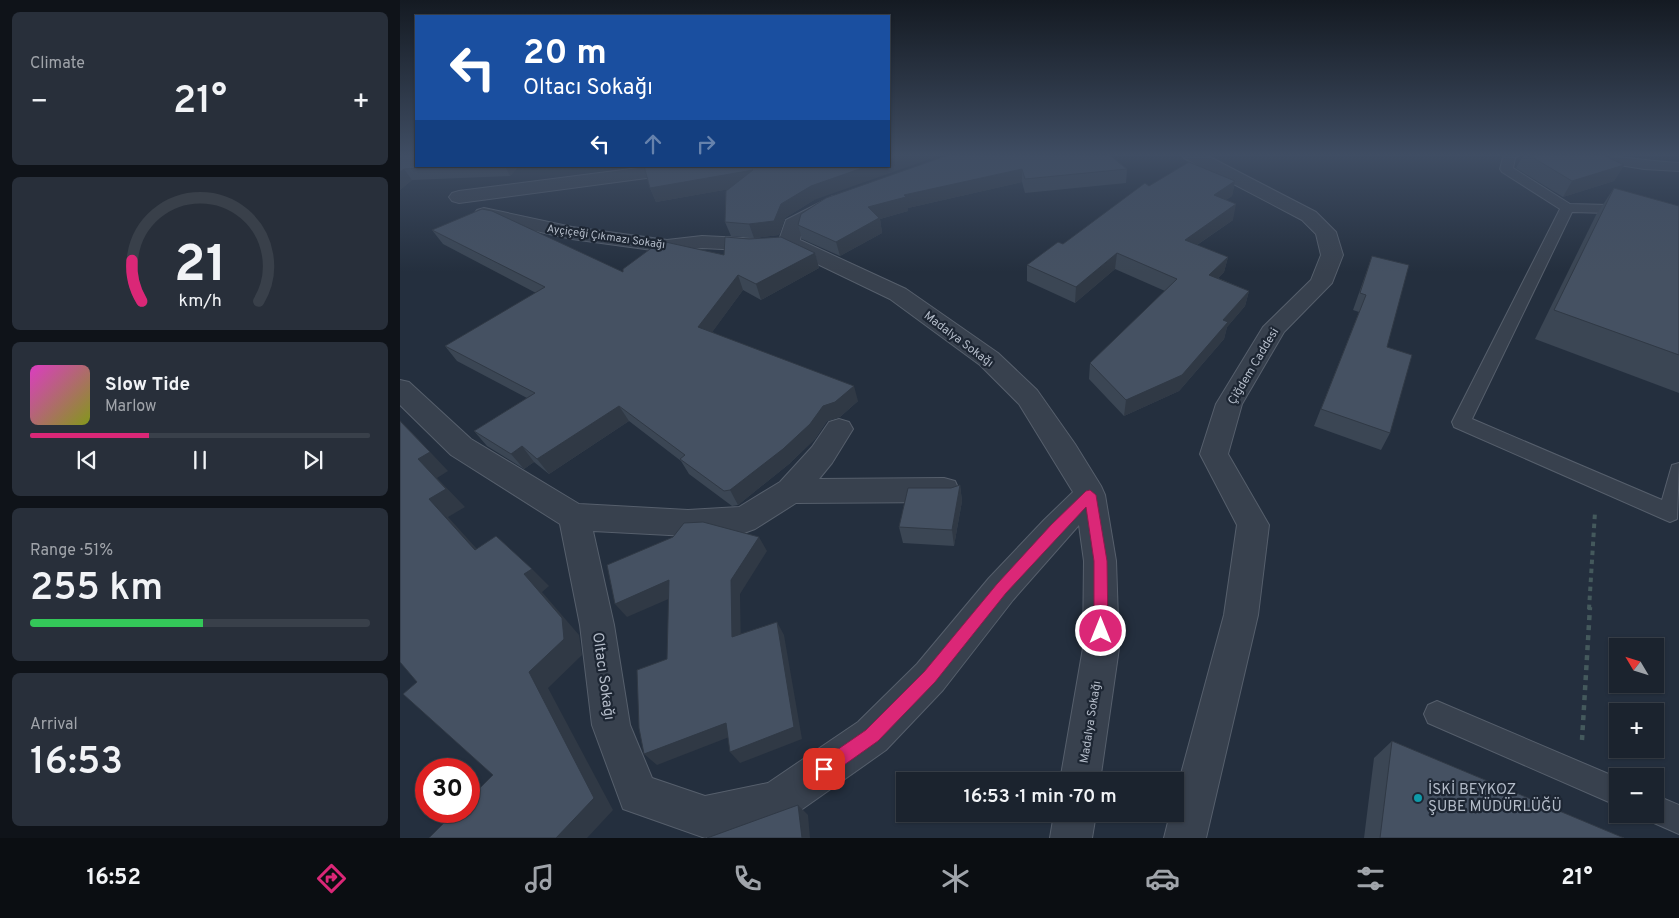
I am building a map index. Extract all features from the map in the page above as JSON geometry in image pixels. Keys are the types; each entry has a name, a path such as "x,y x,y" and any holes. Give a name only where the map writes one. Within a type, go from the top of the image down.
{"street":[{"path":"459,197 489,193"},
{"path":"789,243 793,224 822,206 859,193"},
{"name":"Çiğdem Caddesi","path":"1184,838 1240,615 1253,525 1214,454 1229,404 1275,327 1321,283 1332,255 1326,232 1309,216 1265,193"},
{"name":"Ayçiçeği Çıkmazı Sokağı","path":"484,214 572,233 666,246 702,242 754,246 789,243"},
{"name":"Madalya Sokağı","path":"789,243 898,294 989,359 1028,397 1065,452 1090,495 1100,561 1101,648 1081,772"},
{"path":"400,389 462,447 574,517 688,522 744,520 791,492 822,455 839,429"},
{"path":"791,492 953,490"},
{"name":"Oltacı Sokağı","path":"574,517 597,625 611,725 638,794 705,817 776,802 872,736 930,677 1002,589 1055,529 1090,495"},
{"path":"1071,838 1074,822"}],"lane":[{"path":"1544,193 1567,208 1608,209 1635,216"},
{"path":"1567,208 1461,422 1670,513 1679,471"},
{"path":"1437,714 1609,788"},
{"path":"1664,814 1679,820"}],"path":[{"path":"1580,775 1597,481"}],"building":[{"path":"726,193 799,193 781,204 774,221 749,224 725,222"},
{"path":"840,193 913,193 904,195 906,197 868,207 879,218 836,242 798,225 801,214 826,198"},
{"path":"1131,193 1217,193 1214,195 1236,204 1185,240 1228,257 1209,275 1249,291 1223,320 1228,322 1182,375 1126,400 1090,363 1177,279 1117,253 1076,287 1027,265 1058,242 1063,244"},
{"path":"1611,193 1632,193 1679,206 1679,355 1554,310"},
{"path":"482,209 492,211 623,272 623,269 661,241 724,255 725,237 749,239 781,237 815,253 756,284 738,275 698,327 854,386 835,402 823,406 810,424 783,449 730,490 724,491 680,459 685,455 619,406 537,459 522,446 511,454 474,431 535,393 445,346 545,287 432,230"},
{"path":"1372,256 1409,265 1387,347 1412,355 1390,433 1321,409 1366,295 1360,293"},
{"path":"400,421 430,452 418,459 446,489 429,499 475,550 496,536 532,569 524,574 562,618 564,639 529,672 594,798 556,838 429,838 444,823 480,823 480,788 493,775 480,763 480,758 474,758 403,694 417,682 400,662"},
{"path":"960,485 952,530 899,527 908,488 951,488"},
{"path":"703,522 759,537 731,580 732,637 777,622 794,727 730,752 726,723 644,754 639,728 637,670 667,659 669,580 615,604 607,565 673,537 684,523"},
{"path":"1392,741 1624,838 1380,838"},
{"path":"798,805 802,838 707,838"}],"place":[{"name":"İSKİ BEYKOZ ŞUBE MÜDÜRLÜĞÜ","path":"1418,798"}],"route":[{"path":"824,769 872,736 930,677 1002,589 1055,529 1090,495 1100,561 1101,631"}]}
